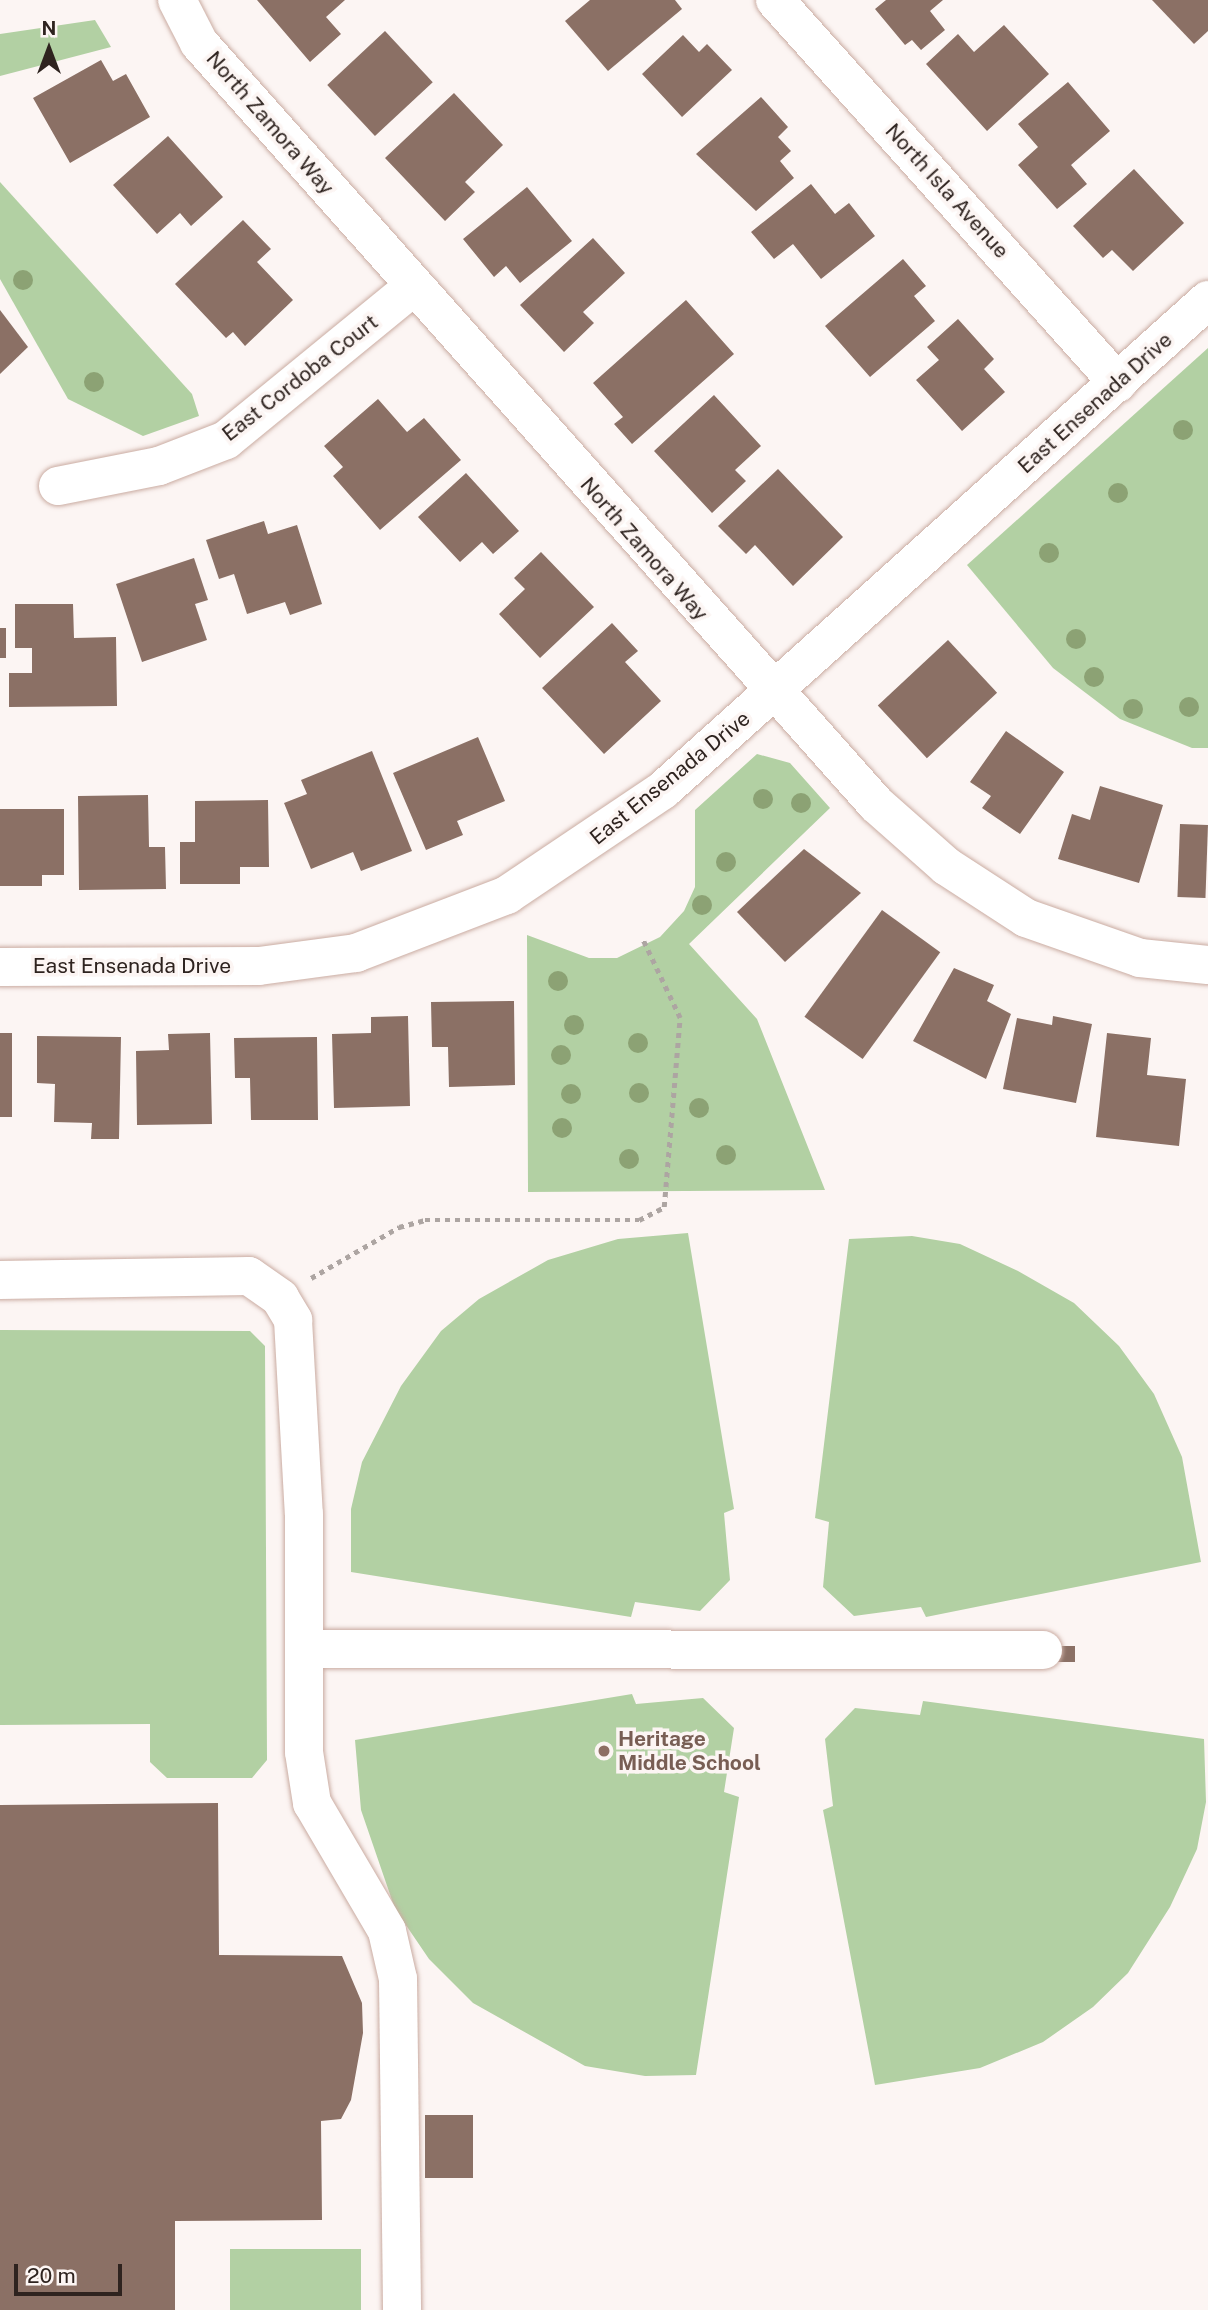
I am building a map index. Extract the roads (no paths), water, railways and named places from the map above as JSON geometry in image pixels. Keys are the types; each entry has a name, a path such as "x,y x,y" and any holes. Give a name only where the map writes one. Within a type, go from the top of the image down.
{"street":[{"name":"North Zamora Way","path":"177,0 200,43 773,695 936,858 1026,918 1140,958 1208,965"},
{"name":"North Isla Avenue","path":"775,0 1118,383"},
{"name":"East Cordoba Court","path":"58,486 159,466 226,440 413,287"},
{"name":"East Ensenada Drive","path":"0,967 259,966 356,953 507,895 576,852 663,790 773,695 1208,300"},
{"path":"0,1280 249,1276 281,1298 293,1320 304,1649 304,1752 312,1803 387,1931 398,1979 402,2310"},
{"path":"304,1649 1043,1650"}],"place":[{"name":"Heritage Middle School","path":"604,1751"}]}
